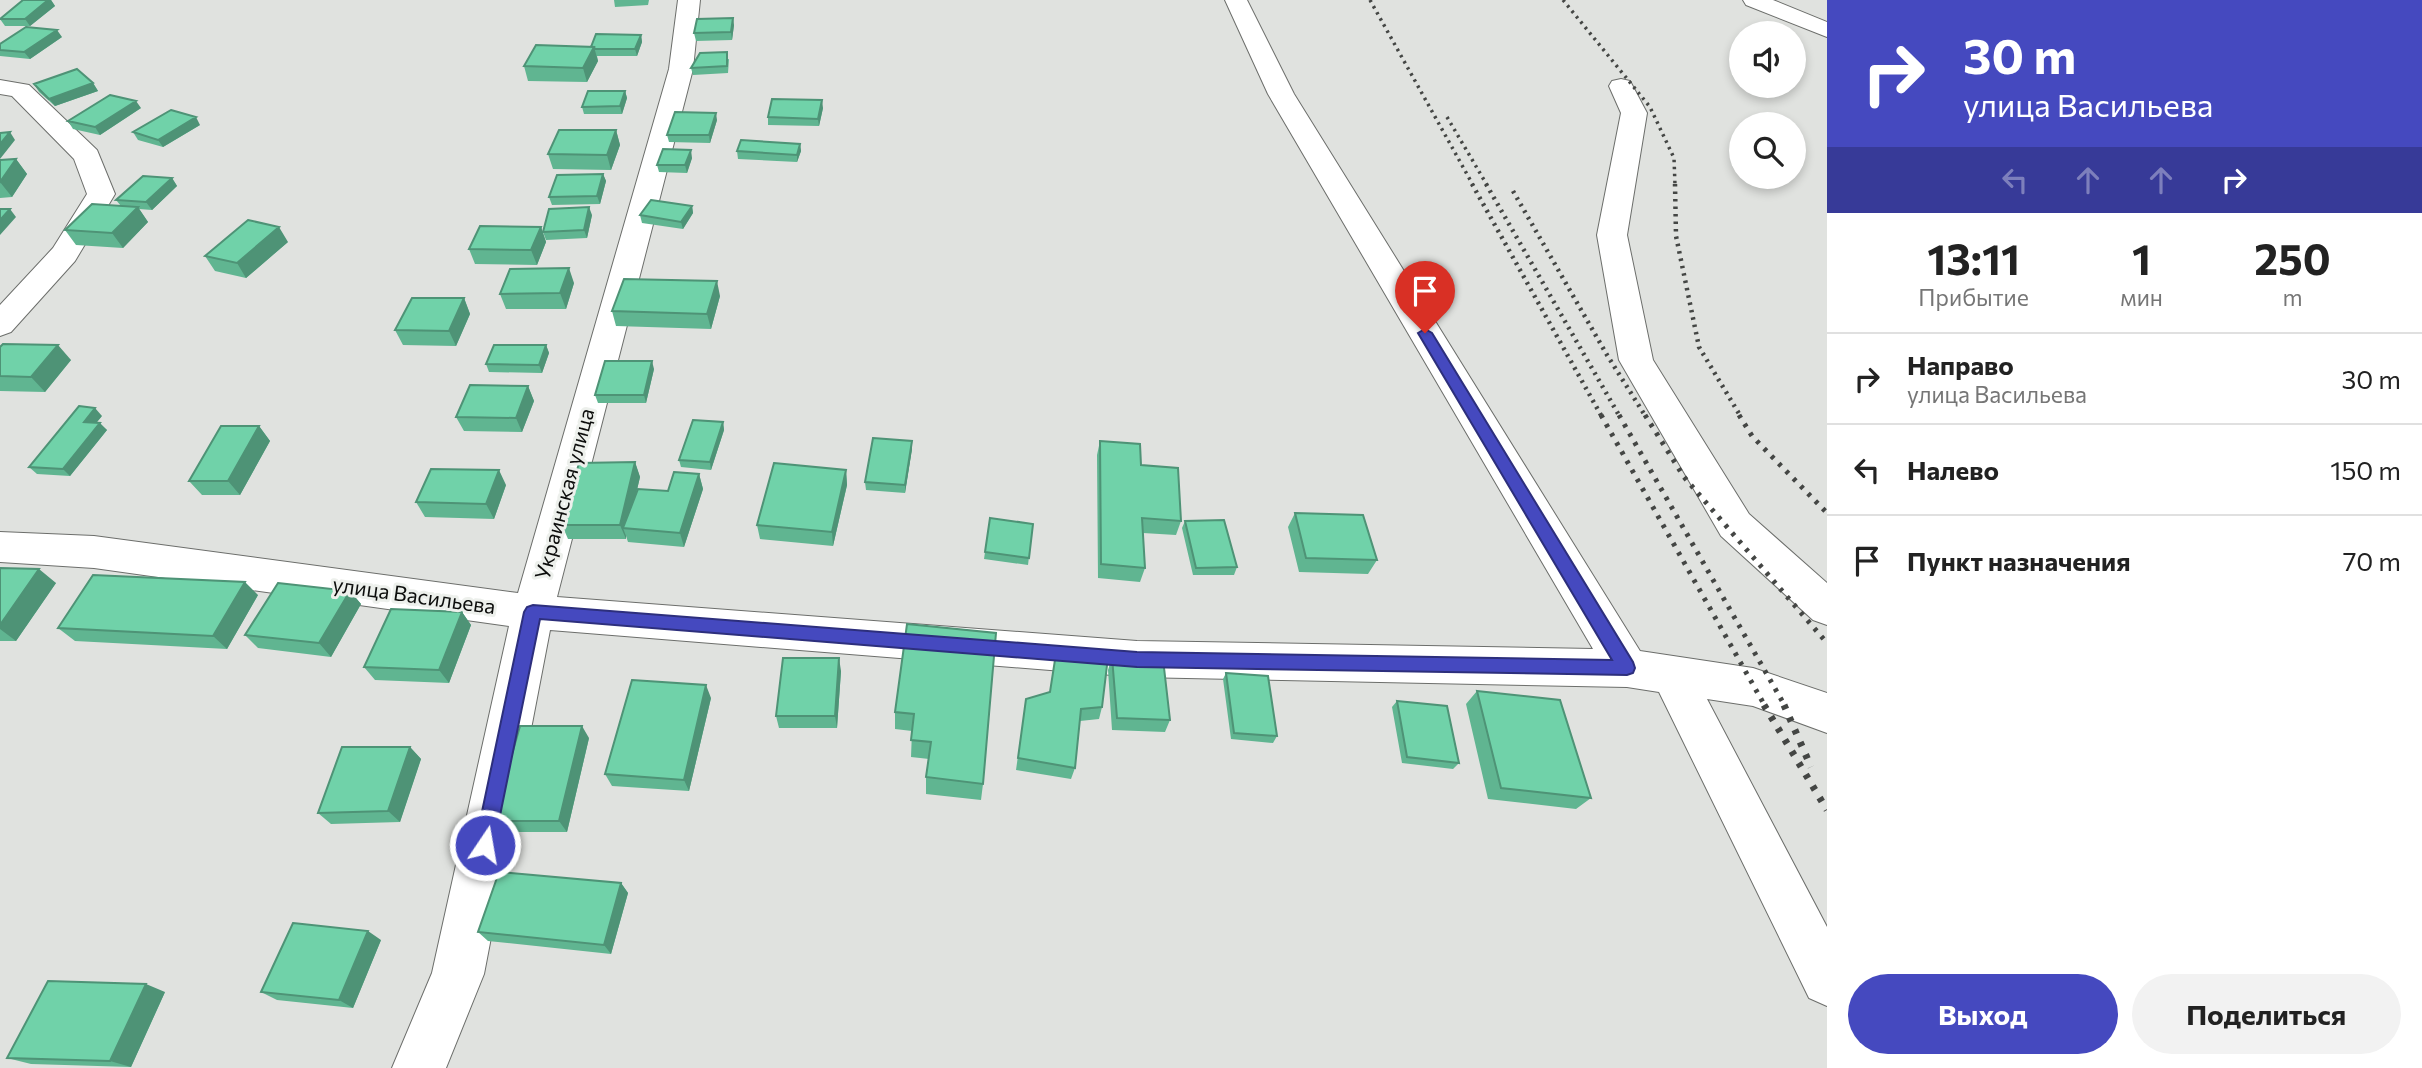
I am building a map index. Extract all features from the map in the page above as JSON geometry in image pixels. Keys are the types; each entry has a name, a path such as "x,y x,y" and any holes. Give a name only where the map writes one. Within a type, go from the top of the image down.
{"street":[{"name":"Украинская улица","path":"419,1068 458,974 533,612 681,69 690,0"},
{"path":"1236,0 1281,94 1627,668"},
{"path":"1754,0 1827,30"},
{"path":"1621,86 1633,113 1612,235 1636,360 1735,525 1827,608"},
{"path":"0,325 64,254 101,194 87,156 10,88"},
{"name":"улица Васильева","path":"0,547 94,552 533,612 1137,659 1627,668 1753,687 1827,713"},
{"path":"1672,674 1827,980"}],"building":[{"path":"23,0 48,0 25,19 0,19"},
{"path":"733,18 731,32 694,33 697,19"},
{"path":"26,27 57,30 24,52 0,50 0,44"},
{"path":"596,34 641,35 635,49 595,49 591,47"},
{"path":"536,45 594,47 583,68 524,66"},
{"path":"727,52 727,66 691,68 700,53"},
{"path":"77,69 93,83 49,99 34,84"},
{"path":"588,91 625,91 620,106 582,107"},
{"path":"110,95 136,101 95,127 68,121"},
{"path":"772,99 822,100 818,119 768,117"},
{"path":"171,110 196,117 158,140 133,132"},
{"path":"675,112 716,113 709,135 667,135"},
{"path":"559,130 616,130 607,155 548,154"},
{"path":"10,132 0,144 0,133"},
{"path":"741,140 800,144 797,155 737,151"},
{"path":"663,149 691,150 685,165 657,165"},
{"path":"16,159 0,182 0,160"},
{"path":"603,174 597,196 549,197 557,175"},
{"path":"143,176 172,178 146,202 116,200"},
{"path":"651,200 692,206 681,222 640,215"},
{"path":"92,204 138,207 112,233 65,230"},
{"path":"589,207 584,230 543,232 549,209"},
{"path":"0,209 10,209 0,220"},
{"path":"248,220 279,227 237,263 205,256"},
{"path":"480,226 541,227 531,250 469,249"},
{"path":"569,268 560,293 500,294 510,269"},
{"path":"624,279 717,281 707,314 612,311"},
{"path":"412,298 464,298 449,331 395,330"},
{"path":"3,344 58,345 31,377 0,376 0,347"},
{"path":"494,345 546,345 539,365 486,364"},
{"path":"605,361 652,361 644,395 595,395"},
{"path":"470,385 528,386 516,418 456,417"},
{"path":"79,406 95,408 84,422 100,423 63,469 29,467"},
{"path":"693,420 723,422 710,462 679,460"},
{"path":"221,426 259,426 228,481 189,481"},
{"path":"873,438 912,441 905,485 865,482"},
{"path":"1100,441 1140,444 1141,465 1178,468 1181,521 1142,518 1145,568 1101,564"},
{"path":"635,462 620,525 562,525 579,463"},
{"path":"774,463 846,470 832,532 757,525"},
{"path":"431,469 499,470 486,504 416,502"},
{"path":"674,472 699,474 680,533 623,528 638,489 668,491"},
{"path":"1295,513 1363,515 1377,560 1306,558"},
{"path":"990,518 1033,524 1029,558 985,552"},
{"path":"1224,520 1237,567 1196,568 1185,521"},
{"path":"0,568 39,569 0,625"},
{"path":"93,575 245,582 213,636 58,628"},
{"path":"278,583 350,591 319,643 245,635"},
{"path":"391,609 462,612 439,670 364,667"},
{"path":"907,624 996,633 983,784 926,777 931,742 911,740 914,714 895,712"},
{"path":"1057,647 1108,657 1102,707 1081,709 1075,768 1018,758 1026,699 1050,692"},
{"path":"1112,657 1163,659 1170,720 1117,718"},
{"path":"783,658 839,658 835,716 776,716"},
{"path":"1226,673 1268,676 1277,736 1234,733"},
{"path":"632,680 706,685 684,780 605,774"},
{"path":"1477,691 1560,700 1591,798 1501,788"},
{"path":"1397,701 1447,706 1459,763 1407,757"},
{"path":"520,726 582,726 559,821 493,821"},
{"path":"342,747 410,747 388,811 318,813"},
{"path":"499,872 621,883 604,945 478,932"},
{"path":"293,923 368,931 339,1000 261,992"},
{"path":"48,981 146,984 110,1061 7,1058"}],"railway":[{"path":"1370,0 1473,185"},
{"path":"1563,0 1650,107 1674,158 1675,185"},
{"path":"1447,117 1487,185"},
{"path":"1472,184 1602,417"},
{"path":"1486,184 1620,417"},
{"path":"1675,184 1676,236 1699,347 1741,417"},
{"path":"1513,191 1607,355 1646,417"},
{"path":"1601,415 1765,706"},
{"path":"1619,415 1785,706"},
{"path":"1645,415 1684,477 1827,643"},
{"path":"1739,415 1752,436 1827,513"},
{"path":"1764,705 1827,810"},
{"path":"1784,705 1811,767"}],"route":[{"path":"485,845 533,612 1137,659 1627,668 1425,333"}]}
